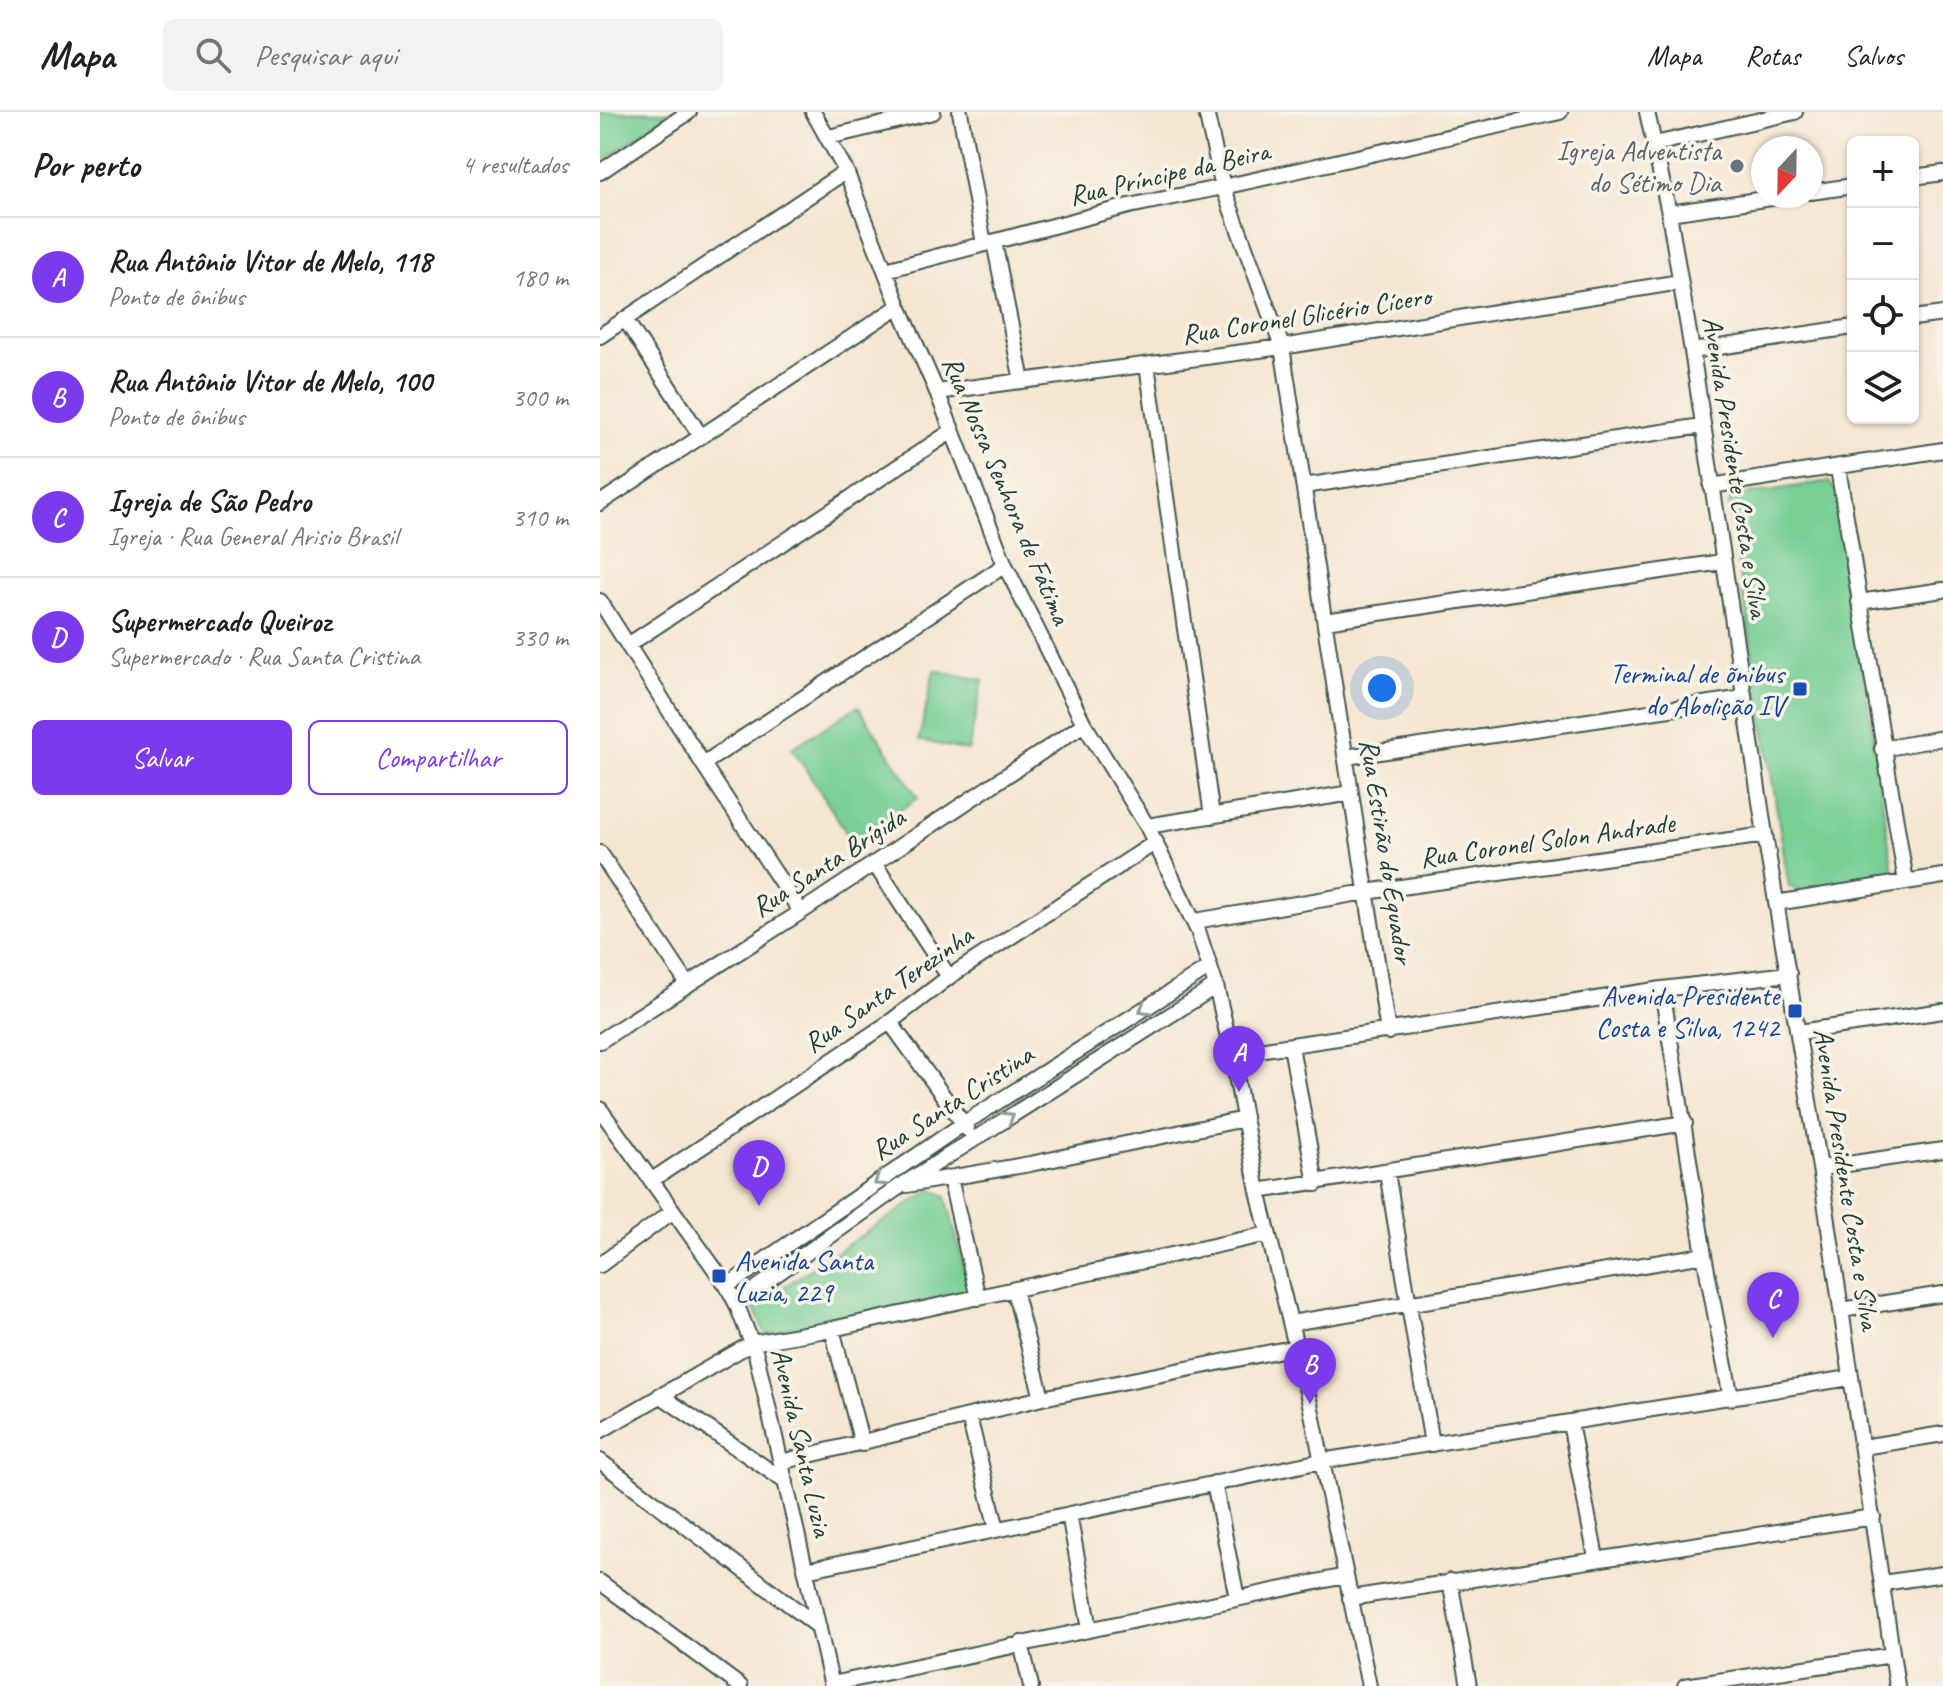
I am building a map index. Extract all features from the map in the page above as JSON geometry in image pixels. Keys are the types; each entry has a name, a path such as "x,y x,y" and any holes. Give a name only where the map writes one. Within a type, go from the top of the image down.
{"street":[{"path":"600,172 689,112"},
{"name":"Rua Nossa Senhora de Fátima","path":"813,112 846,171 1005,565 1084,724 1147,826 1195,921 1216,986 1232,1054 1258,1191 1297,1347 1369,1686"},
{"path":"829,137 933,112"},
{"path":"960,112 1022,381"},
{"name":"Rua Estirão do Equador","path":"1206,112 1223,187 1282,347 1388,1032"},
{"name":"Rua Príncipe da Beira","path":"886,270 1129,206 1560,112"},
{"name":"Avenida Presidente Costa e Silva","path":"1647,112 1669,213 1692,351 1722,562 1863,1447 1897,1686"},
{"path":"1655,144 1793,112"},
{"path":"600,336 846,171"},
{"path":"1919,176 1943,173"},
{"path":"1823,190 1847,187"},
{"path":"1669,213 1751,201"},
{"name":"Rua Coronel Glicério Cícero","path":"937,392 1282,347 1680,282"},
{"path":"600,503 899,306"},
{"path":"1919,317 1943,314"},
{"path":"625,319 700,435"},
{"path":"1692,351 1847,328"},
{"path":"1147,365 1212,816"},
{"path":"1304,486 1702,426"},
{"path":"628,645 952,431"},
{"path":"1711,486 1943,450"},
{"path":"1838,468 1906,882"},
{"path":"1325,621 1722,562"},
{"path":"703,764 1005,565"},
{"path":"1859,602 1943,590"},
{"path":"600,601 801,912"},
{"path":"1346,757 1744,698"},
{"name":"Rua Santa Brígida","path":"600,1041 1084,724"},
{"path":"1882,749 1943,738"},
{"path":"1147,826 1351,793"},
{"name":"Rua Coronel Solon Andrade","path":"1195,921 1366,892 1765,835"},
{"name":"Rua Santa Terezinha","path":"652,1180 890,1022 949,977 1156,842"},
{"path":"600,853 687,983"},
{"path":"874,863 949,977"},
{"path":"1776,903 1943,876"},
{"name":"Rua Santa Cristina","path":"727,1286 963,1124 1210,967"},
{"path":"1232,1054 1662,989 1789,974"},
{"name":"Rua Santa Cristina","path":"736,1303 899,1187 1216,986"},
{"path":"1662,989 1704,1255 1731,1398"},
{"path":"1799,1032 1943,1011"},
{"path":"890,1022 974,1139"},
{"path":"1291,1046 1316,1184"},
{"name":"Avenida Santa Luzia","path":"600,1109 736,1303 752,1343 832,1685"},
{"path":"899,1187 1244,1119"},
{"path":"1258,1191 1685,1123"},
{"path":"1820,1168 1943,1150"},
{"path":"1387,1172 1432,1444"},
{"path":"950,1178 978,1298"},
{"path":"600,1265 673,1211"},
{"path":"600,1431 752,1343 832,1329 1268,1234"},
{"path":"1291,1323 1704,1255"},
{"path":"1014,1290 1042,1398"},
{"path":"1841,1310 1943,1294"},
{"path":"832,1329 862,1444"},
{"path":"781,1462 1042,1398 1297,1347"},
{"path":"806,1570 1321,1461 1850,1378"},
{"path":"660,1395 786,1482"},
{"path":"969,1417 997,1529"},
{"path":"1570,1423 1596,1558"},
{"path":"1863,1447 1943,1434"},
{"path":"600,1461 819,1627"},
{"path":"1214,1483 1237,1598"},
{"path":"1069,1514 1090,1629"},
{"path":"1350,1598 1873,1517"},
{"path":"1883,1583 1943,1574"},
{"path":"832,1685 1345,1576"},
{"path":"1450,1581 1469,1686"},
{"path":"600,1582 740,1686"},
{"path":"1021,1643 1031,1686"},
{"path":"1685,1686 1892,1655"}],"green space":[{"path":"600,112 672,112 600,163"},
{"path":"1829,482 1837,493 1893,871 1890,878 1805,892 1789,887 1729,505 1730,498 1737,496"},
{"path":"934,670 983,680 968,751 919,740"},
{"path":"858,706 918,798 852,841 792,748"},
{"path":"932,1189 946,1196 970,1292 766,1334 753,1307"}],"place":[{"name":"Igreja Adventista do Sétimo Dia","path":"1737,166"},
{"name":"Terminal de õnibus do Abolição IV","path":"1800,689"},
{"name":"Avenida Presidente Costa e Silva, 1242","path":"1795,1011"},
{"name":"Rua Antônio Vitor de Melo, 118","path":"1239,1092"},
{"name":"Supermercado Queiroz","path":"759,1206"},
{"name":"Avenida Santa Luzia, 229","path":"719,1276"},
{"name":"Igreja de São Pedro","path":"1773,1338"},
{"name":"Rua Antônio Vitor de Melo, 100","path":"1310,1404"}]}
